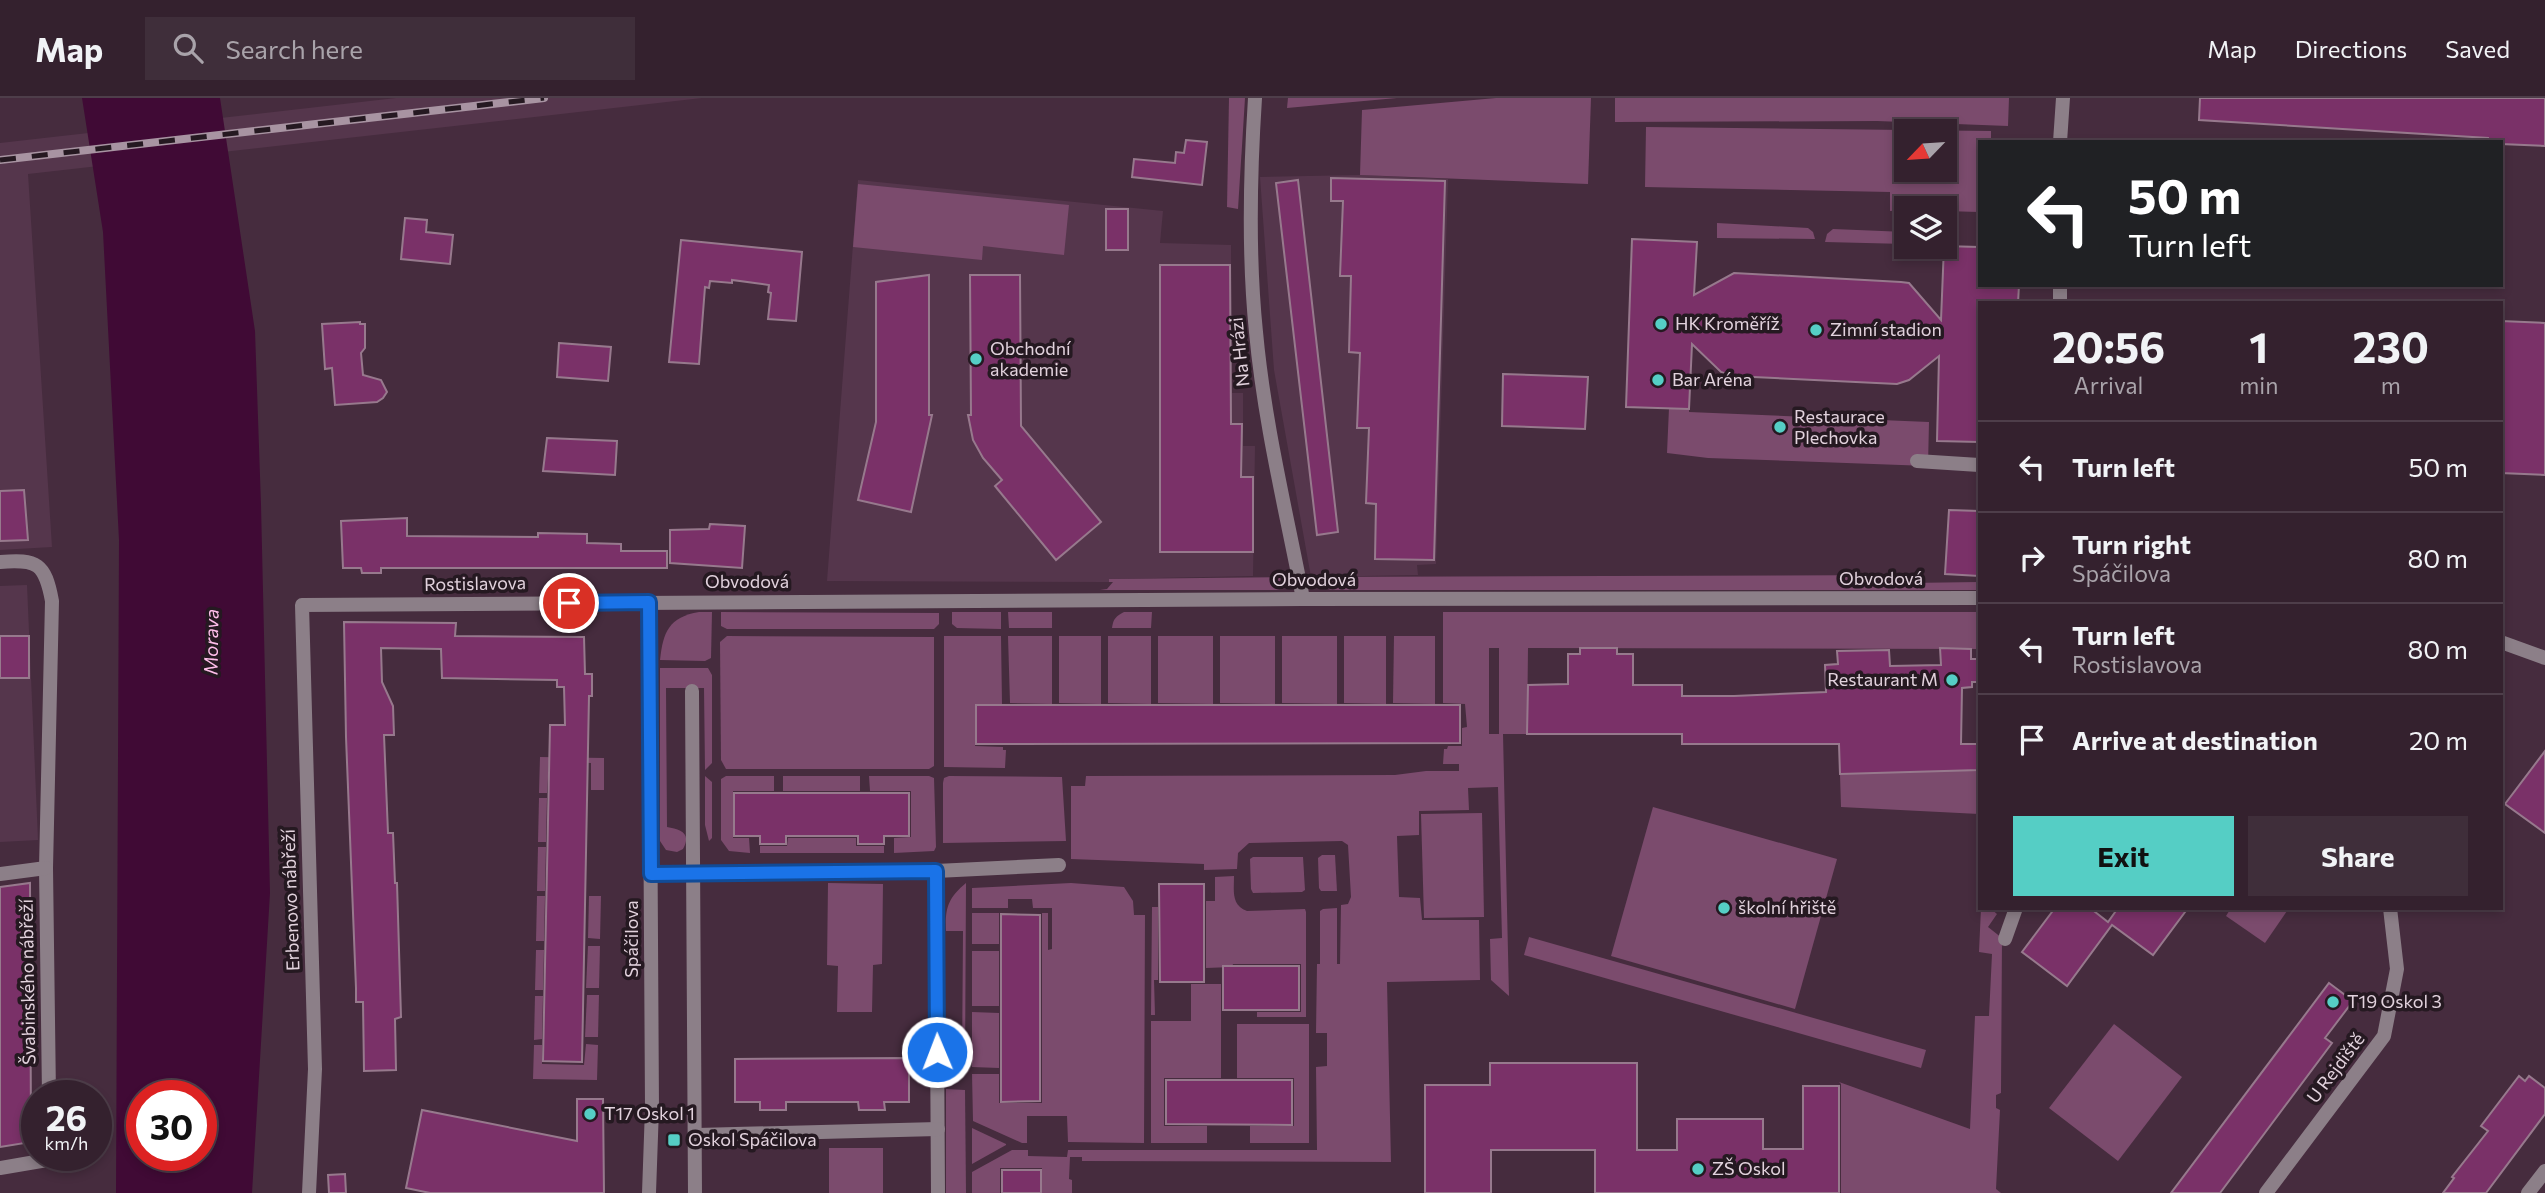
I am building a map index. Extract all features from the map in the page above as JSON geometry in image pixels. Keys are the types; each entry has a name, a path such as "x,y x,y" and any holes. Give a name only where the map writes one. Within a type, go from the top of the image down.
{"street":[{"name":"Na Hrázi","path":"1255,98 1250,176 1255,331 1303,599"},
{"path":"2060,140 2063,98"},
{"path":"1917,461 1978,465"},
{"name":"Švabinského nábřeží","path":"0,562 27,560 42,569 49,583 52,601 46,868 49,1080"},
{"name":"Obvodová","path":"649,602 1978,598"},
{"name":"Rostislavova","path":"302,605 649,602"},
{"name":"Spáčilova","path":"649,602 649,1193"},
{"name":"Erbenovo nábřeží","path":"302,605 315,1069 309,1193"},
{"path":"2503,643 2545,658"},
{"path":"692,691 697,1135 695,1193"},
{"path":"651,874 936,871 1059,866"},
{"path":"0,874 46,868"},
{"path":"936,871 938,1193"},
{"path":"2005,939 2014,910"},
{"name":"U Rejdiště","path":"2266,1193 2384,1036 2397,969 2389,910"},
{"path":"697,1135 938,1129"},
{"path":"0,1168 21,1163"},
{"path":"2528,1193 2545,1171"}],"shaded area":[{"path":"396,98 702,98 28,174 52,547 0,550 0,143"},
{"path":"1229,98 1245,98 1238,209 1227,207"},
{"path":"1288,98 1397,98 1287,108"},
{"path":"1496,98 1591,98 1588,184 1360,175 1362,110"},
{"path":"1615,98 2009,98 2008,126 1957,124 1957,119 1615,122"},
{"path":"1646,127 1894,130 1894,182 1957,182 1957,131 1991,131 1991,140 1978,140 1978,212 1957,211 1957,196 1894,196 1894,211 1890,211 1890,192 1645,187"},
{"path":"1360,175 1448,179 1436,564 1417,565 1418,575 1311,577 1274,370 1260,177"},
{"name":"Obchodní akademie","path":"858,180 1163,211 1160,243 1231,245 1232,393 1243,393 1243,446 1255,446 1253,576 1109,579 1109,582 827,581"},
{"path":"858,184 1069,205 1064,255 983,246 982,260 853,247"},
{"path":"1717,223 1808,228 1815,239 1717,238"},
{"path":"1833,229 1894,232 1894,244 1825,242 1827,234"},
{"path":"1669,408 1689,409 1689,412 1929,422 1928,466 1708,458 1667,453"},
{"path":"1907,575 1908,583 1978,582 1978,590 1331,590 1320,586 1311,577"},
{"path":"1291,577 1284,589 1277,590 1100,590 1107,589 1113,582 1109,582 1109,579"},
{"path":"27,585 38,840 0,842 0,586"},
{"path":"712,612 711,658 705,661 660,660 663,641 669,627 689,614"},
{"path":"721,612 939,613 939,624 934,629 727,629 721,626"},
{"path":"952,612 1001,612 1001,629 957,628 952,624"},
{"path":"1008,612 1052,612 1052,628 1009,628"},
{"path":"1124,612 1152,612 1151,628 1112,628 1115,618"},
{"path":"1443,612 1978,612 1978,649 1528,648 1527,734 1503,734 1509,996 1491,980 1490,939 1502,938 1498,787 1468,788 1469,810 1419,811 1419,835 1397,836 1399,897 1420,898 1422,920 1479,920 1480,980 1387,982 1391,1162 1082,1161 1082,1157 1070,1157 1069,1179 1072,1180 1072,1193 1042,1193 1042,1168 1000,1168 1000,1193 972,1193 972,1172 1012,1150 1028,1150 1028,1156 1067,1157 1068,1150 1317,1150 1316,1067 1327,1066 1327,1033 1316,1033 1320,911 1337,908 1337,964 1340,964 1341,905 1348,904 1351,897 1348,845 1342,841 1249,843 1238,853 1237,869 1204,870 1204,864 1071,859 1071,786 1085,786 1086,776 1395,775 1459,771 1459,764 1443,764 1444,749 1448,746 1462,746 1462,728 1467,727 1465,704 1443,703","holes":["1489,648 1499,648 1499,734 1489,734"]},
{"path":"727,636 934,637 934,766 929,769 726,769 721,760 720,642"},
{"path":"944,636 1001,636 1002,704 975,704 975,746 1003,747 1003,750 1006,750 1005,768 944,767"},
{"path":"1008,636 1052,636 1052,704 1010,703"},
{"path":"1059,636 1101,636 1101,704 1059,703"},
{"path":"1108,636 1151,636 1151,704 1108,703"},
{"path":"1158,636 1213,636 1213,704 1158,703"},
{"path":"1220,636 1275,636 1275,704 1220,703"},
{"path":"1282,636 1337,636 1337,704 1282,703"},
{"path":"1344,636 1386,636 1386,704 1344,703"},
{"path":"1394,636 1435,636 1435,704 1393,703"},
{"path":"660,668 708,668 712,675 712,763 705,770 704,688 666,688 667,827 680,831 686,839 683,849 677,852 666,850 660,841"},
{"path":"540,757 604,758 604,790 591,790 591,763 549,762 547,793 539,793"},
{"path":"1978,770 1978,814 1841,807 1840,774"},
{"path":"705,776 712,782 712,838 709,841 705,825"},
{"path":"726,776 774,776 774,791 733,791 733,838 749,838 750,853 729,851 721,840 721,779"},
{"path":"783,776 860,776 860,791 783,791"},
{"path":"869,776 934,778 934,851 894,853 894,838 911,837 911,791 870,791"},
{"path":"1062,777 1066,841 943,843 943,783 944,778"},
{"path":"539,798 547,798 546,842 538,842"},
{"name":"školní hřiště","path":"1653,807 1837,859 1795,1009 1611,956"},
{"path":"1482,813 1484,917 1424,918 1421,814"},
{"path":"788,838 856,838 856,846 884,846 884,853 760,853 760,846 787,846"},
{"path":"538,847 546,847 545,891 537,891"},
{"path":"1322,855 1335,855 1337,891 1321,891 1319,888 1318,858"},
{"path":"1303,857 1305,890 1253,893 1250,859"},
{"path":"1234,876 1236,901 1247,911 1305,909 1306,1017 1257,1017 1257,1012 1301,1012 1301,964 1233,964 1232,967 1206,968 1206,901 1215,901 1215,877"},
{"path":"828,883 883,884 882,964 873,965 872,1012 837,1012 838,966 827,965"},
{"path":"966,883 965,1072 946,1072 946,1067 962,1066 963,931 946,931 946,916 951,899"},
{"path":"1071,883 1124,887 1133,901 1134,915 1145,915 1144,1143 1068,1142 1067,1116 1027,1116 1027,1143 973,1121 972,1074 999,1074 999,1103 1042,1103 1042,913 1048,913 1048,950 1052,949 1052,908 1033,908 1032,899 1008,899 1008,908 972,908 972,888"},
{"path":"537,896 545,896 544,941 536,941"},
{"path":"589,896 601,896 600,939 588,938"},
{"path":"1152,907 1158,907 1155,1015 1151,1015"},
{"path":"1981,910 1992,910 1997,914 1988,927 2002,938 2001,1093 1996,1095 1996,1108 2000,1110 1996,1189 2001,1193 1841,1193 1839,1082 1970,1129 1975,1016 1989,1016 1992,954 1979,952"},
{"path":"2230,910 2288,910 2265,943 2226,916"},
{"path":"972,913 999,913 999,944 972,944"},
{"path":"1529,937 1926,1050 1921,1068 1524,955"},
{"path":"588,946 600,946 599,988 586,988"},
{"path":"536,950 544,950 543,990 535,990"},
{"path":"972,951 999,951 999,1006 972,1006"},
{"path":"1191,984 1221,984 1221,1078 1164,1078 1164,1126 1207,1126 1207,1143 1151,1143 1151,1021 1191,1021"},
{"path":"587,995 599,995 598,1037 585,1037"},
{"path":"535,996 543,996 542,1039 534,1040"},
{"path":"972,1012 999,1013 999,1068 972,1067"},
{"path":"1237,1024 1309,1024 1309,1143 1250,1143 1250,1126 1294,1126 1294,1078 1237,1078"},
{"path":"2114,1024 2182,1077 2118,1161 2049,1108"},
{"path":"586,1044 598,1045 597,1080 533,1079 534,1045 542,1045 542,1064 584,1065"},
{"path":"946,1089 965,1090 966,1193 946,1193"},
{"path":"972,1128 1006,1144 1006,1145 972,1164"},
{"path":"829,1148 883,1148 883,1193 829,1193"}],"water":[{"name":"Morava","path":"82,98 220,98 255,331 261,505 270,893 252,1193 116,1193 119,540 103,232"}],"building":[{"path":"2200,98 2545,98 2545,146 2503,144 2503,140 2488,138 2199,120"},
{"path":"1186,140 1207,142 1202,185 1132,177 1134,159 1175,163 1176,152 1184,153"},
{"path":"1331,178 1445,181 1434,560 1375,559 1376,504 1366,503 1369,428 1357,428 1360,353 1349,352 1351,276 1340,276 1343,201 1331,201"},
{"path":"1298,180 1338,532 1317,535 1276,183"},
{"path":"1106,209 1128,209 1128,250 1106,250"},
{"path":"405,218 427,220 426,232 453,235 450,264 401,259"},
{"path":"1632,239 1697,242 1694,295 1734,273 1901,282 1909,283 1941,320 1943,259 1957,259 1957,246 1978,247 1978,287 2019,287 2018,301 1978,301 1978,442 1937,441 1939,356 1909,380 1897,384 1732,376 1721,372 1692,344 1689,409 1626,407"},
{"path":"681,240 802,252 796,321 768,319 771,293 768,292 769,285 732,280 732,283 710,281 709,288 705,287 699,364 669,362"},
{"path":"1160,265 1230,265 1231,424 1242,424 1241,477 1253,477 1253,552 1160,552"},
{"path":"929,275 929,415 932,415 911,512 858,500 876,422 876,282"},
{"path":"970,275 1020,275 1021,426 1101,522 1056,560 995,486 1002,480 983,458 973,440 968,415 971,415"},
{"path":"2503,321 2545,323 2545,475 2503,473"},
{"path":"322,324 365,324 365,348 361,353 363,375 381,380 387,392 377,402 335,405 332,368 325,369"},
{"path":"559,343 611,347 608,381 557,377"},
{"path":"1503,374 1588,377 1585,429 1502,426"},
{"path":"547,438 617,441 615,475 543,471"},
{"path":"24,490 28,540 0,541 0,491"},
{"path":"1949,510 1978,511 1978,576 1945,574"},
{"path":"407,518 407,536 538,537 538,533 587,534 587,543 621,544 621,551 667,551 667,568 381,568 381,573 362,573 361,568 343,568 341,521"},
{"path":"710,524 745,526 742,568 670,563 670,530 709,529"},
{"path":"344,622 456,623 455,636 584,637 585,674 592,674 592,696 589,696 582,1062 543,1061 550,725 565,725 564,687 557,687 557,680 442,678 441,649 381,648 382,682 393,706 394,735 384,735 388,833 393,833 397,883 401,1017 395,1019 396,1070 364,1071 363,1002 356,1002"},
{"path":"0,636 29,636 29,678 0,678"},
{"path":"1580,648 1617,648 1617,654 1633,654 1633,685 1682,685 1682,696 1734,696 1826,692 1825,665 1838,664 1837,651 1889,650 1890,666 1941,665 1940,648 1971,649 1971,659 1978,659 1978,682 1972,682 1972,687 1962,688 1961,744 1978,744 1978,770 1840,774 1839,744 1682,744 1682,734 1527,734 1528,685 1568,684 1568,654 1580,654"},
{"path":"976,705 1460,705 1460,743 976,744"},
{"path":"2545,751 2545,833 2505,804"},
{"path":"734,793 909,793 909,836 884,836 884,844 858,844 858,836 786,836 786,844 760,844 760,836 734,836"},
{"path":"30,883 31,1080 21,1080 21,1144 0,1147 0,887"},
{"path":"1159,884 1204,884 1204,982 1160,982"},
{"path":"2054,910 2093,910 2108,922 2117,910 2187,910 2153,955 2112,925 2067,986 2022,952"},
{"path":"1001,914 1040,915 1040,1101 1001,1102"},
{"path":"1223,966 1299,966 1299,1010 1223,1010"},
{"path":"2329,983 2353,1001 2325,1038 2332,1043 2220,1193 2171,1193"},
{"path":"909,1058 909,1102 884,1102 885,1110 859,1110 858,1102 786,1102 786,1110 760,1110 760,1102 735,1102 735,1059"},
{"path":"1490,1063 1637,1063 1637,1150 1677,1150 1677,1119 1763,1119 1763,1149 1803,1149 1803,1086 1839,1086 1839,1193 1595,1193 1595,1150 1491,1150 1491,1193 1425,1193 1425,1085 1490,1085"},
{"path":"2519,1076 2525,1081 2529,1076 2545,1088 2545,1114 2486,1193 2443,1193 2454,1178 2452,1177 2488,1131 2481,1126"},
{"path":"1166,1080 1292,1080 1292,1125 1166,1124"},
{"path":"577,1099 603,1099 604,1193 430,1193 406,1188 422,1110 577,1141"},
{"path":"1002,1170 1041,1170 1041,1193 1002,1193"},
{"path":"345,1174 346,1193 329,1193 328,1175"}],"railway":[{"path":"0,160 544,98"}],"place":[{"name":"HK Kroměříž","path":"1661,324"},
{"name":"Zimní stadion","path":"1816,330"},
{"name":"Obchodní akademie","path":"976,359"},
{"name":"Bar Aréna","path":"1658,380"},
{"name":"Restaurace Plechovka","path":"1780,427"},
{"name":"Restaurant M","path":"1952,680"},
{"name":"školní hřiště","path":"1724,908"},
{"name":"T19 Oskol 3","path":"2333,1002"},
{"name":"T17 Oskol 1","path":"590,1114"},
{"name":"Oskol Spáčilova","path":"674,1140"},
{"name":"ZŠ Oskol","path":"1698,1169"}],"route":[{"path":"569,603 649,602 651,874 936,871 937,1052"}]}
